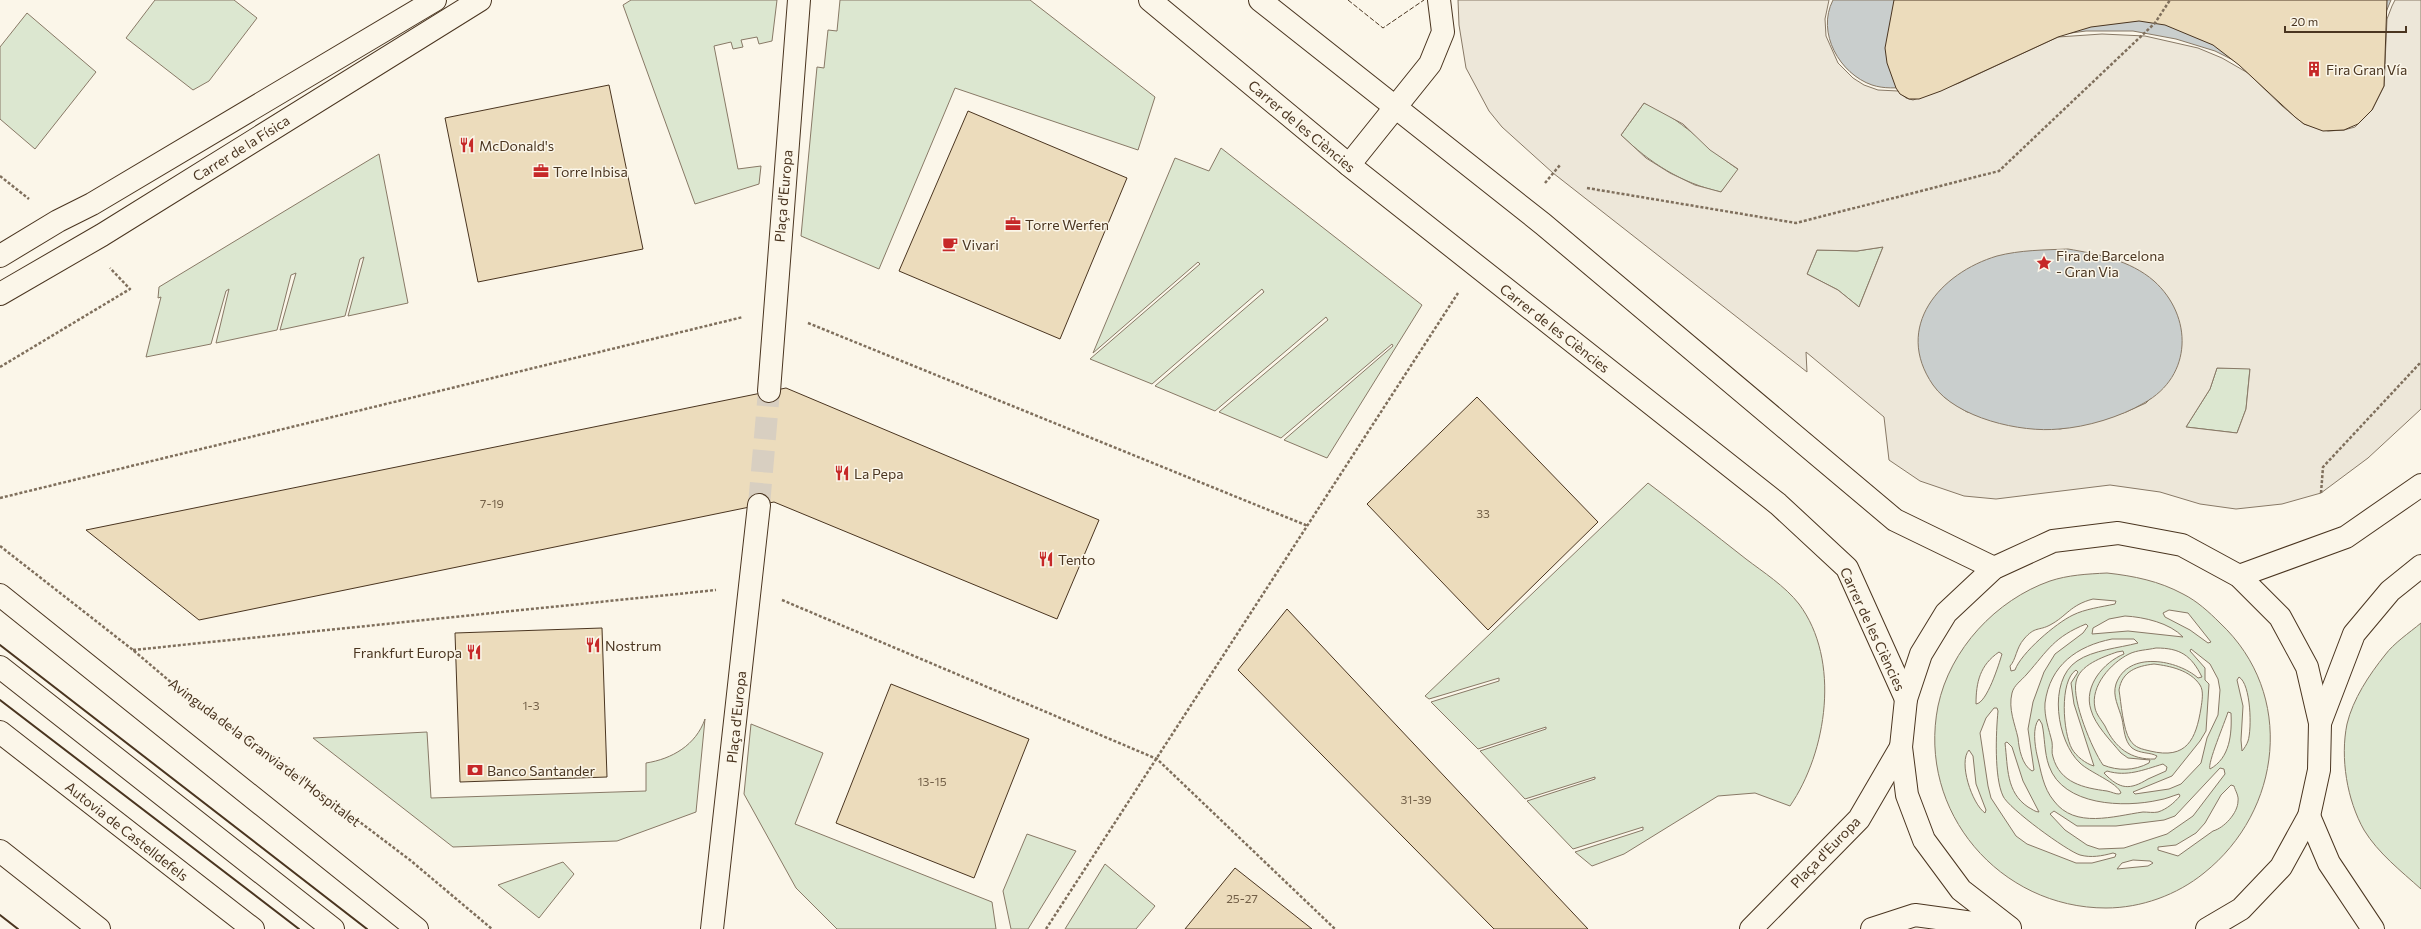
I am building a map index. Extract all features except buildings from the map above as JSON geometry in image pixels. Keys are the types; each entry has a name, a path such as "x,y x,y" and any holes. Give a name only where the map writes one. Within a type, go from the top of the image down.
{"main road":[{"name":"Carrer de la Física","path":"0,256 58,221 92,204 435,0"},
{"name":"Carrer de la Física","path":"0,294 102,235 480,0"},
{"name":"Plaça d'Europa","path":"769,391 798,0"},
{"name":"Carrer de les Ciències","path":"1150,0 1349,165 1778,504 1847,568 1906,699"},
{"path":"1260,0 1543,224 1895,520 1994,568"},
{"path":"1349,165 1430,64 1443,32 1439,0"},
{"path":"2239,576 2346,537 2421,485"},
{"name":"Plaça d'Europa","path":"712,929 759,505"},
{"name":"Plaça d'Europa","path":"2012,928 1961,890 1924,840 1907,795 1901,747 1906,699 1921,654 1946,613 1994,568 2053,541 2118,533 2182,545 2239,576 2280,617 2307,667 2320,724 2319,770 2309,816 2281,867 2241,909 2207,929"},
{"path":"2320,724 2354,634 2390,592 2421,566"},
{"path":"0,595 417,929"},
{"path":"0,668 333,929"},
{"name":"Autovia de Castelldefels","path":"0,732 253,929"},
{"name":"Plaça d'Europa","path":"1751,929 1859,819 1901,747"},
{"path":"2309,816 2329,863 2373,929"},
{"path":"0,851 99,929"},
{"name":"Plaça d'Europa","path":"1872,929 1915,914 2012,928"}],"path":[{"path":"1587,188 1796,223 1999,171 2155,23 2170,0"},
{"path":"1554,173 1560,166"},
{"path":"0,498 774,309 1308,526"},
{"path":"1046,929 1445,312"},
{"path":"2321,493 2323,467 2421,362"},
{"name":"Avinguda de la Granvia de l'Hospitalet","path":"0,546 134,650 206,712 255,744 410,860 492,929"},
{"path":"134,650 751,587 1157,759 1335,929"}],"green space":[{"path":"155,0 234,0 257,18 209,81 193,90 126,38"},
{"path":"631,0 777,0 772,41 759,44 757,37 741,40 743,47 733,49 731,42 714,46 738,169 761,166 759,184 695,204 623,5"},
{"path":"840,0 1030,0 1155,97 1138,150 955,88 879,269 801,236 817,67 824,68 828,30 837,31"},
{"path":"27,13 96,72 35,149 0,119 0,47"},
{"path":"1644,103 1670,116 1739,170 1721,192 1693,183 1667,171 1643,154 1621,135"},
{"path":"1221,148 1422,305 1327,458 1284,440 1393,346 1392,344 1281,438 1219,412 1328,320 1326,317 1215,411 1155,386 1264,292 1262,289 1152,384 1090,359 1200,264 1198,262 1093,353 1175,158 1209,171"},
{"path":"379,154 408,303 348,316 364,257 360,259 345,316 280,330 296,273 291,275 277,330 216,343 229,289 226,291 211,344 146,357 161,297 158,298 159,287"},
{"path":"1883,247 1859,307 1838,290 1807,274 1817,250 1857,251"},
{"path":"2217,368 2250,368 2246,409 2237,433 2186,427 2210,389"},
{"path":"1648,483 1774,580 1799,604 1812,627 1821,652 1824,678 1824,706 1820,733 1813,760 1803,784 1790,806 1755,793 1718,796 1624,854 1592,866 1575,852 1643,830 1643,827 1573,849 1527,801 1595,779 1595,777 1525,799 1480,751 1546,729 1546,727 1478,749 1431,702 1499,681 1499,678 1429,699 1425,696"},
{"path":"2107,573 2156,582 2174,589 2193,600 2220,623 2244,652 2261,683 2269,717 2270,751 2263,785 2250,818 2230,847 2204,873 2182,888 2158,899 2132,906 2106,908 2067,904 2032,891 2001,872 1974,847 1954,816 1940,782 1935,745 1938,706 1944,685 1964,646 1978,629 1994,614 2030,589 2064,577","holes":["2093,599 2116,601 2115,604 2083,611 2066,619 2040,639 2024,655 2015,670 2011,671 2010,666 2014,661 2021,642 2034,630 2050,625 2074,607 2085,601","2169,610 2188,613 2211,642 2208,643 2190,630 2165,617 2163,613","2125,616 2164,624 2178,632 2183,637 2128,631 2092,634 2093,628 2109,619","2086,624 2088,626 2083,633 2055,654 2044,672 2033,702 2028,729 2034,770 2032,771 2023,761 2020,752 2011,711 2012,693 2016,685 2046,651 2059,639","2112,639 2134,639 2138,643 2091,654 2077,661 2068,670 2062,682 2059,697 2061,727 2072,753 2084,766 2115,785 2121,793 2119,794 2074,783 2061,773 2056,766 2052,753 2052,742 2045,713 2045,703 2053,678 2067,659 2087,647","2164,648 2178,651 2194,663 2202,677 2198,678 2189,672 2166,663 2154,662 2142,662 2131,666 2122,673 2116,684 2115,693 2127,742 2132,748 2138,751 2157,756 2155,759 2146,759 2131,755 2119,746 2109,734 2098,715 2094,700 2099,684 2109,669 2122,658 2142,650","2191,649 2210,664 2218,679 2220,690 2218,715 2207,738 2201,763 2181,784 2169,789 2135,794 2133,792 2172,776 2200,741 2206,731 2209,684 2205,680 2205,668 2190,651","2123,651 2124,654 2109,663 2097,676 2090,692 2089,701 2091,710 2100,727 2121,753 2128,758 2150,760 2149,763 2138,768 2120,769 2103,765 2099,758 2084,725 2077,701 2076,690 2078,676 2092,662","1999,652 2002,654 1988,690 1980,702 1976,704 1978,681 1983,668","2154,664 2167,666 2185,672 2200,685 2202,690 2202,699 2199,719 2192,738 2181,750 2163,753 2150,751 2141,749 2130,740 2124,723 2119,690 2123,678 2131,671 2142,666","2076,670 2078,672 2071,683 2074,704 2094,766 2082,759 2072,749 2066,731 2064,708 2067,685 2071,676","2239,677 2243,681 2246,688 2250,707 2248,741 2242,751 2241,740 2243,706 2237,680","1994,708 1997,708 1996,754 1998,778 2000,788 2007,802 2026,819 2073,852 2088,856 2101,856 2113,853 2116,854 2115,857 2092,863 2076,863 2027,844 2016,836 1991,798 1980,733 1986,718","2228,712 2231,713 2230,737 2226,752 2222,759 2210,769 2211,759","2039,719 2042,724 2049,766 2056,779 2067,789 2081,796 2096,801 2129,804 2162,800 2179,794 2180,796 2170,806 2158,812 2143,812 2108,818 2084,818 2073,815 2063,810 2047,791 2037,755 2035,727","2007,742 2012,747 2023,781 2039,812 2028,807 2021,801 2012,787 2008,770 2005,743","1969,750 1973,756 1976,784 1986,810 1985,813 1975,801 1968,783 1965,764 1966,756","2163,764 2167,767 2166,771 2142,783 2130,786 2115,783 2104,773 2107,771 2114,773 2128,773","2220,768 2224,769 2225,774 2193,816 2167,834 2124,848 2099,849 2087,845 2065,830 2050,814 2054,811 2077,826 2116,826 2164,820 2175,816","2231,785 2234,786 2238,799 2236,810 2230,819 2222,827 2213,831 2178,856 2158,850 2158,847 2176,845 2196,833 2205,823 2221,795","2133,860 2150,861 2153,863 2148,866 2117,869 2122,863"]},
{"path":"2421,623 2421,889 2383,854 2364,830 2353,806 2349,792 2346,778 2344,751 2347,724 2357,696 2373,671 2389,651 2397,642"},
{"path":"705,719 696,812 617,841 453,847 313,738 427,732 431,798 646,791 646,763 665,758 682,749 696,736"},
{"path":"751,724 823,753 795,824 992,902 996,929 837,929 796,888 744,794"},
{"path":"1027,834 1076,851 1028,929 1011,929 1003,891"},
{"path":"563,862 574,874 539,918 498,885"},
{"path":"1105,864 1155,906 1136,929 1065,929"}],"shaded area":[{"name":"Fira de Barcelona - Gran Via","path":"1458,0 1829,0 1825,19 1826,36 1838,63 1853,78 1864,85 1878,90 1898,91 1906,98 1913,100 1959,83 2058,37 2102,34 2145,36 2198,48 2222,58 2248,73 2282,106 2304,124 2328,131 2344,130 2355,127 2372,110 2384,86 2387,19 2392,6 2395,0 2421,0 2421,409 2368,458 2321,493 2282,504 2236,509 2200,504 2160,492 2110,485 1996,499 1964,496 1920,481 1889,460 1884,417 1806,352 1807,372 1553,173 1502,127 1489,111 1466,68 1459,25","holes":["1644,103 1683,124 1710,150 1738,169 1721,192 1695,185 1670,173 1646,158 1621,135","1883,247 1859,307 1838,290 1807,274 1817,250 1857,251","2217,368 2250,369 2246,409 2237,433 2186,427 2210,389","2170,379 2146,403 2102,420 2060,429 1967,412 1944,397 1933,384"]},
{"name":"Fira Gran Vía","path":"1833,0 2391,0 2384,17 2247,67 2215,51 2176,39 2133,31 2086,31 2056,35 1909,87 1890,88 1872,85 1860,80 1841,62 1834,51 1829,38 1827,26 1828,13"},
{"path":"2068,249 2113,259 2135,268 2154,281 2167,295 2176,311 2181,328 2182,345 2179,362 2172,377 2160,391 2144,403 2125,413 2081,426 2059,429 2044,430 2008,426 1973,414 1943,397 1933,385 1922,364 1918,343 1921,323 1929,305 1941,289 1957,275 1976,264 1997,256 2023,251"}],"tunnel":[{"path":"759,505 769,391"}],"fence":[{"path":"1348,0 1383,28 1424,0"}],"wall":[{"path":"0,645 367,929"},
{"path":"0,700 299,929"},
{"path":"0,915 18,929"}],"place":[{"name":"Fira Gran Vía","path":"2314,69"},
{"name":"McDonald's","path":"467,145"},
{"name":"Torre Inbisa","path":"541,171"},
{"name":"Torre Werfen","path":"1013,224"},
{"name":"Vivari","path":"950,244"},
{"name":"Fira de Barcelona - Gran Via","path":"2044,263"},
{"name":"La Pepa","path":"842,473"},
{"name":"Tento","path":"1046,559"},
{"name":"Nostrum","path":"593,645"},
{"name":"Frankfurt Europa","path":"474,652"},
{"name":"Banco Santander","path":"475,770"}]}
